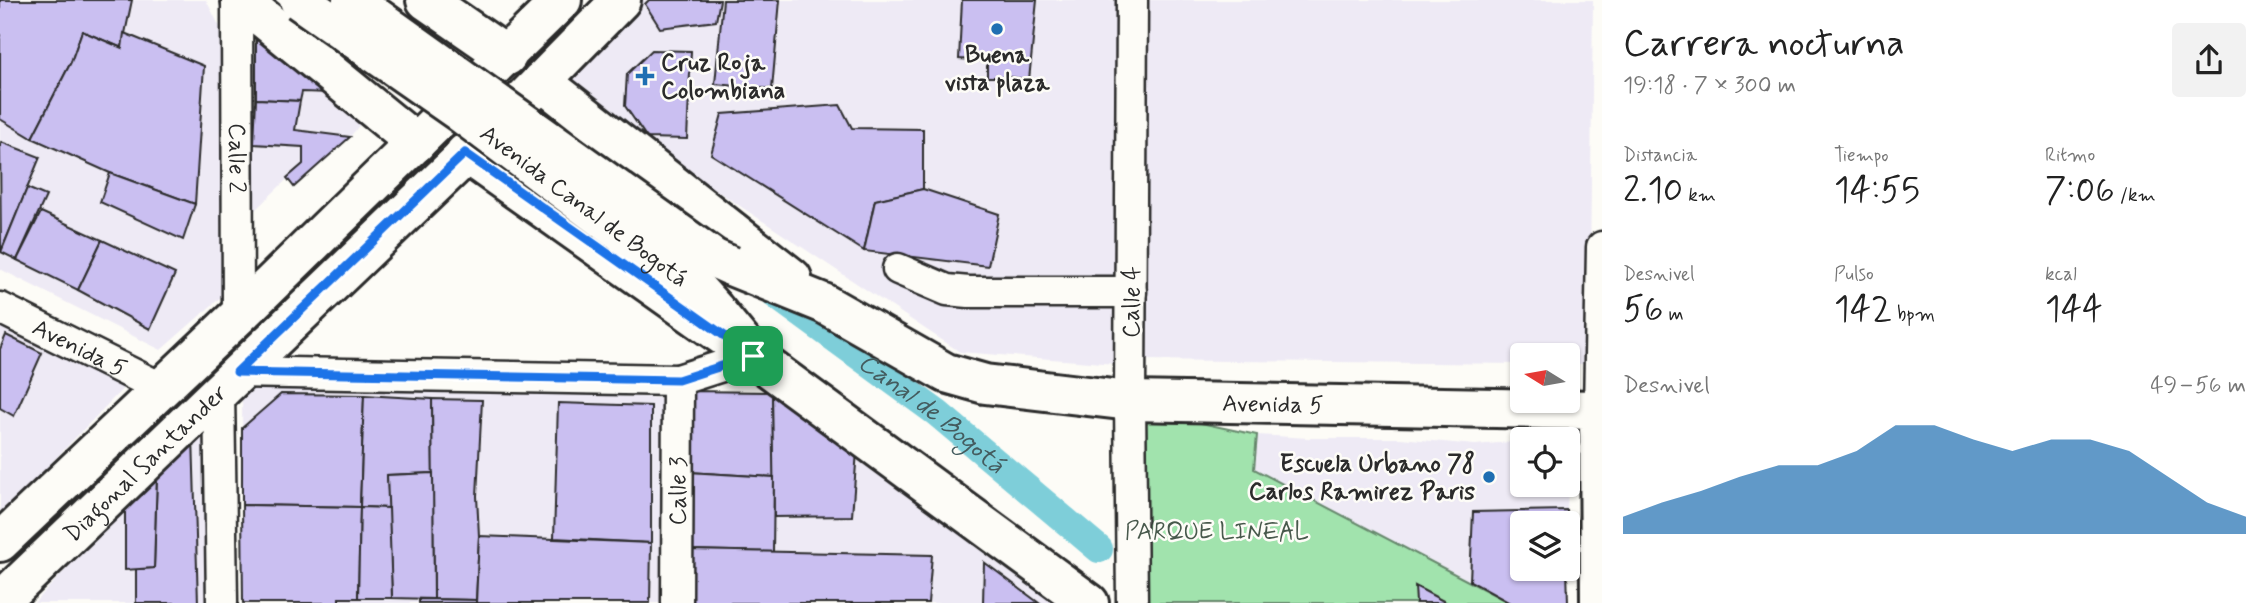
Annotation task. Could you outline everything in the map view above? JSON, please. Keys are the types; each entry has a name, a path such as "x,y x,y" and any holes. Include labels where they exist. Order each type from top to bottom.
{"main road":[{"path":"239,0 416,144"},
{"name":"Avenida Canal de Bogotá","path":"299,0 482,129 697,290 753,356 1089,603"},
{"name":"Avenida Canal de Bogotá","path":"352,0 713,258 823,303 946,373"},
{"path":"426,0 507,56"},
{"name":"Diagonal Santander","path":"0,542 237,317 562,0"},
{"name":"Diagonal Santander","path":"0,602 541,81 621,0"},
{"path":"541,81 823,303"},
{"path":"465,153 753,356"},
{"name":"Avenida 5","path":"946,373 985,384 1130,401 1601,410"},
{"path":"1600,603 1601,410"}],"street":[{"name":"Calle 2","path":"237,317 239,0"},
{"name":"Calle 4","path":"1132,0 1132,603"},
{"path":"1601,410 1602,247"},
{"path":"898,269 947,290 1131,292"},
{"name":"Avenida 5","path":"0,308 161,388"},
{"path":"222,603 228,381 678,380 753,356"},
{"name":"Calle 3","path":"677,603 678,380"}],"shaded area":[{"path":"0,0 206,0 223,33 229,290 161,350 0,269"},
{"path":"638,0 1115,0 1116,364 960,352 559,86"},
{"path":"1144,0 1593,0 1589,364 1580,364 1580,343 1510,343 1510,364 1140,360"},
{"path":"302,92 329,93 369,113 350,137 295,130"},
{"path":"254,144 303,147 303,164 254,211 248,211"},
{"path":"0,317 131,380 0,516"},
{"path":"242,382 664,398 660,603 243,603"},
{"path":"688,391 794,392 1076,603 688,603"},
{"path":"214,415 210,603 34,603 157,474"},
{"path":"1257,435 1401,438 1475,445 1510,442 1510,497 1568,497 1567,510 1473,512 1470,581 1254,469"}],"green space":[{"name":"PARQUE LINEAL","path":"1140,410 1257,435 1254,469 1510,603 1147,603"}],"building":[{"path":"0,0 132,0 122,48 82,31 71,62 32,138 0,119"},
{"path":"649,0 720,0 716,21 660,28 645,4"},
{"path":"723,0 780,0 772,89 715,84"},
{"name":"Buena vista plaza","path":"962,0 1037,0 1029,80 987,77 987,61 959,59"},
{"path":"256,21 329,93 302,92 300,101 256,99"},
{"path":"82,31 122,48 124,33 204,66 195,204 110,173 32,138 71,62"},
{"path":"652,50 691,51 687,139 647,138 625,106 627,74"},
{"path":"256,99 300,101 295,130 350,137 294,187 287,178 303,164 303,147 254,144"},
{"path":"840,105 852,128 923,129 923,189 875,200 864,251 711,154 722,114"},
{"path":"1,142 40,157 1,252 0,145"},
{"path":"110,173 195,204 183,240 100,202"},
{"path":"27,188 46,196 17,260 1,252"},
{"path":"923,189 999,214 988,266 864,251 875,200"},
{"path":"41,212 102,240 78,290 17,260"},
{"path":"102,240 175,274 150,329 78,290"},
{"path":"6,335 42,353 14,416 0,408 0,349"},
{"path":"688,391 772,392 774,477 688,472"},
{"path":"772,392 858,438 852,516 774,517"},
{"path":"281,394 364,395 360,507 242,505 242,428"},
{"path":"364,395 432,399 433,473 387,475 389,508 360,507"},
{"path":"432,399 482,400 477,496 479,536 476,600 434,599"},
{"path":"558,403 651,406 651,543 554,538"},
{"path":"193,436 198,603 136,603 136,569 154,568 157,474"},
{"path":"688,472 774,477 773,552 688,550"},
{"path":"433,473 434,599 392,598 387,475"},
{"path":"157,474 154,568 125,570 125,507"},
{"path":"242,505 360,507 358,598 339,598 339,603 243,603"},
{"path":"360,507 389,508 392,598 358,598"},
{"path":"1510,511 1510,581 1567,581 1568,603 1510,603 1470,581 1473,512"},
{"path":"479,536 651,543 650,603 476,603"},
{"path":"688,550 932,555 928,603 688,603"},
{"path":"984,562 1039,603 983,603"},
{"path":"1415,586 1447,603 1416,603"},
{"path":"419,599 476,600 476,603 419,603"}],"waterway":[{"name":"Canal de Bogotá","path":"774,294 937,413 1099,549"}],"place":[{"name":"Buena vista plaza","path":"997,29"},
{"name":"Cruz Roja Colombiana","path":"645,76"},
{"name":"Escuela Urbano 78 Carlos Ramirez Paris","path":"1489,477"}],"route":[{"path":"465,153 753,356 678,380 237,372 465,153"}]}
